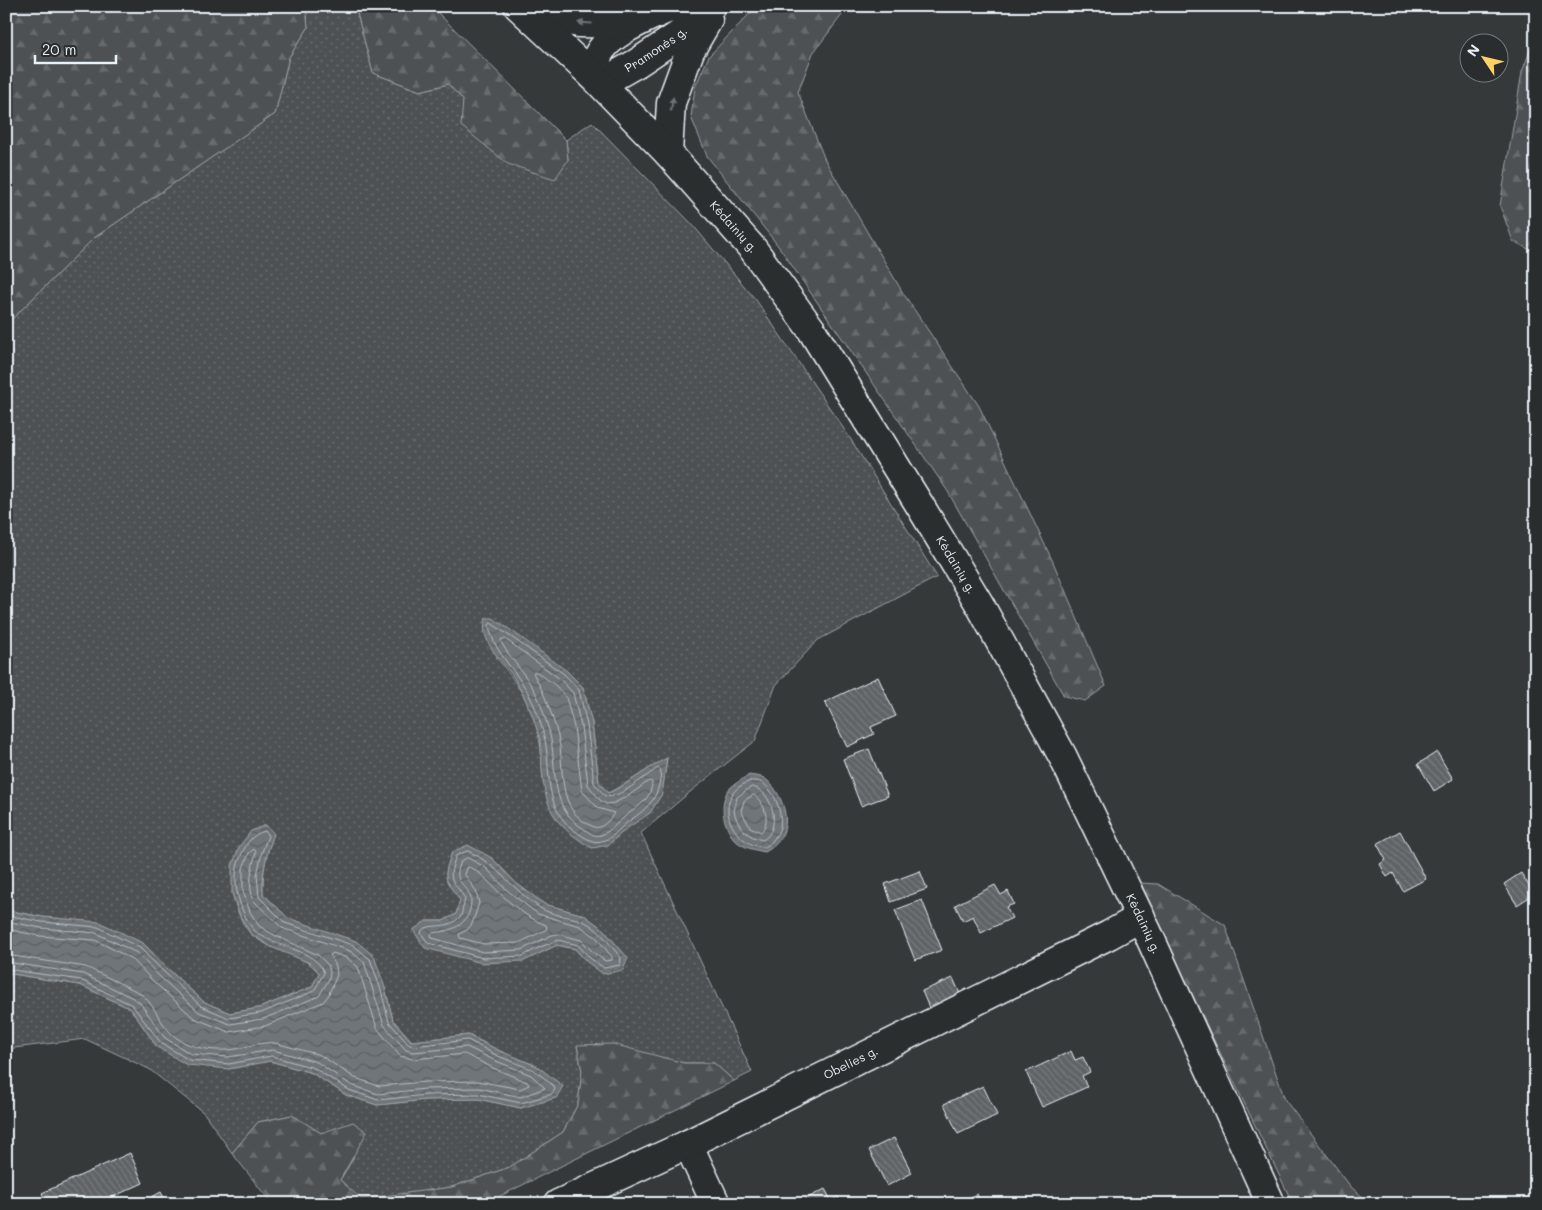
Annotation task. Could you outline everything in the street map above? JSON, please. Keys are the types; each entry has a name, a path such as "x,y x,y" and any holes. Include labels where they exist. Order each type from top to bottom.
{"main road":[{"path":"594,76 597,57 609,41 634,24 674,6"},
{"name":"Pramonės g.","path":"594,76 616,74 637,63 680,35 711,6"},
{"path":"668,153 671,103 690,51 717,6"},
{"path":"522,10 579,23 634,24"},
{"name":"Kėdainių g.","path":"522,10 594,76 668,153 753,250 811,329 920,504 980,605 1063,757 1141,917 1271,1204"},
{"name":"Obelies g.","path":"558,1204 688,1144 1109,935 1141,917"},
{"path":"688,1144 716,1204"}],"green space":[{"path":"6,6 306,6 308,28 289,57 275,114 94,238 6,325"},
{"path":"306,6 355,6 373,73 420,91 448,84 463,100 568,160 566,140 592,122 691,223 756,300 848,435 937,577 818,640 776,685 755,741 641,833 752,1072 734,1081 714,1063 684,1063 659,1057 577,1046 582,1071 578,1104 563,1132 510,1167 452,1187 361,1200 340,1180 354,1157 292,1115 258,1122 232,1153 204,1113 149,1069 85,1039 6,1049 6,973 80,985 131,1009 157,1047 229,1069 270,1061 312,1073 346,1095 377,1105 426,1100 478,1099 521,1108 562,1086 537,1066 500,1051 469,1035 412,1041 393,1020 385,988 317,929 288,918 263,894 265,863 274,834 232,893 235,904 242,921 252,935 260,941 296,956 319,973 312,987 259,1008 230,1013 204,1002 143,943 43,917 6,910 6,325 94,238 275,114 289,57 308,28","holes":["496,657 583,687 592,724 599,782 608,793 667,758 662,794 608,845 543,781 540,742 534,719 518,686","452,852 492,858 516,883 544,904 584,915 603,929 628,959 587,962 575,949 557,945 524,961 426,921 443,921 456,914 460,900 446,878"]},
{"path":"355,6 431,6 566,140 568,160 555,179 508,164 461,126 463,100 448,84 420,91 373,73"},
{"path":"757,6 851,6 813,53 798,92 825,160 903,293 979,406 1053,562 1106,686 1085,701 1064,696 947,490 779,247 707,156 691,117 695,87 709,56"},
{"path":"1536,35 1536,253 1513,241 1500,206 1522,72"},
{"path":"1141,883 1158,884 1225,925 1285,1100 1351,1187 1371,1204 1293,1204 1169,947"},
{"path":"613,1044 684,1063 714,1063 734,1081 484,1204 272,1204 232,1153 258,1122 292,1115 321,1133 353,1122 367,1132 340,1180 361,1199 452,1187 510,1167 563,1132 578,1104 582,1071 577,1045"}],"water":[{"path":"486,618 493,618 519,636 567,671 583,687 592,724 599,782 608,793 667,758 662,794 650,813 626,829 608,845 592,848 572,835 558,821 548,804 542,775 540,741 535,725 526,700 514,678 488,643 484,627"},
{"path":"749,775 762,777 774,787 785,813 785,826 780,838 772,848 765,852 738,843 728,830 724,817 723,804 727,792"},
{"path":"266,825 274,834 265,863 263,894 288,918 356,941 374,956 393,1020 411,1041 468,1035 537,1066 563,1086 556,1098 521,1108 478,1099 426,1100 377,1105 346,1095 312,1073 270,1061 229,1069 187,1065 157,1047 131,1009 80,985 6,973 6,910 43,917 99,922 143,943 204,1002 230,1013 259,1008 312,987 319,973 312,964 271,947 251,934 240,916 232,893 232,866 239,847 251,831"},
{"path":"468,845 492,858 516,883 544,904 584,915 603,929 628,958 623,970 603,974 587,962 575,949 557,945 524,961 482,963 425,948 413,930 426,921 443,921 456,914 460,900 446,878 447,867 452,852"}],"building":[{"path":"878,677 896,716 871,727 874,734 847,747 825,702"},
{"path":"869,749 888,796 861,806 843,759"},
{"path":"1437,752 1453,779 1434,791 1418,764"},
{"path":"1400,831 1426,879 1403,891 1393,873 1387,877 1380,864 1386,860 1377,844"},
{"path":"920,871 927,889 891,902 885,884"},
{"path":"1521,873 1534,894 1517,905 1504,884"},
{"path":"995,885 1001,895 1008,891 1014,904 1006,907 1012,918 981,933 973,916 963,921 955,905"},
{"path":"922,900 942,950 915,960 895,910"},
{"path":"953,978 960,994 929,1008 922,991"},
{"path":"1071,1051 1075,1060 1083,1057 1090,1072 1082,1076 1087,1087 1042,1107 1026,1072"},
{"path":"983,1086 997,1115 958,1134 944,1104"},
{"path":"894,1138 912,1173 887,1186 869,1150"},
{"path":"130,1153 143,1183 97,1204 47,1204 42,1193"},
{"path":"825,1189 831,1200 838,1197 842,1204 796,1204"},
{"path":"161,1192 167,1204 139,1204"},
{"path":"977,1194 981,1204 961,1204 960,1202"}]}
